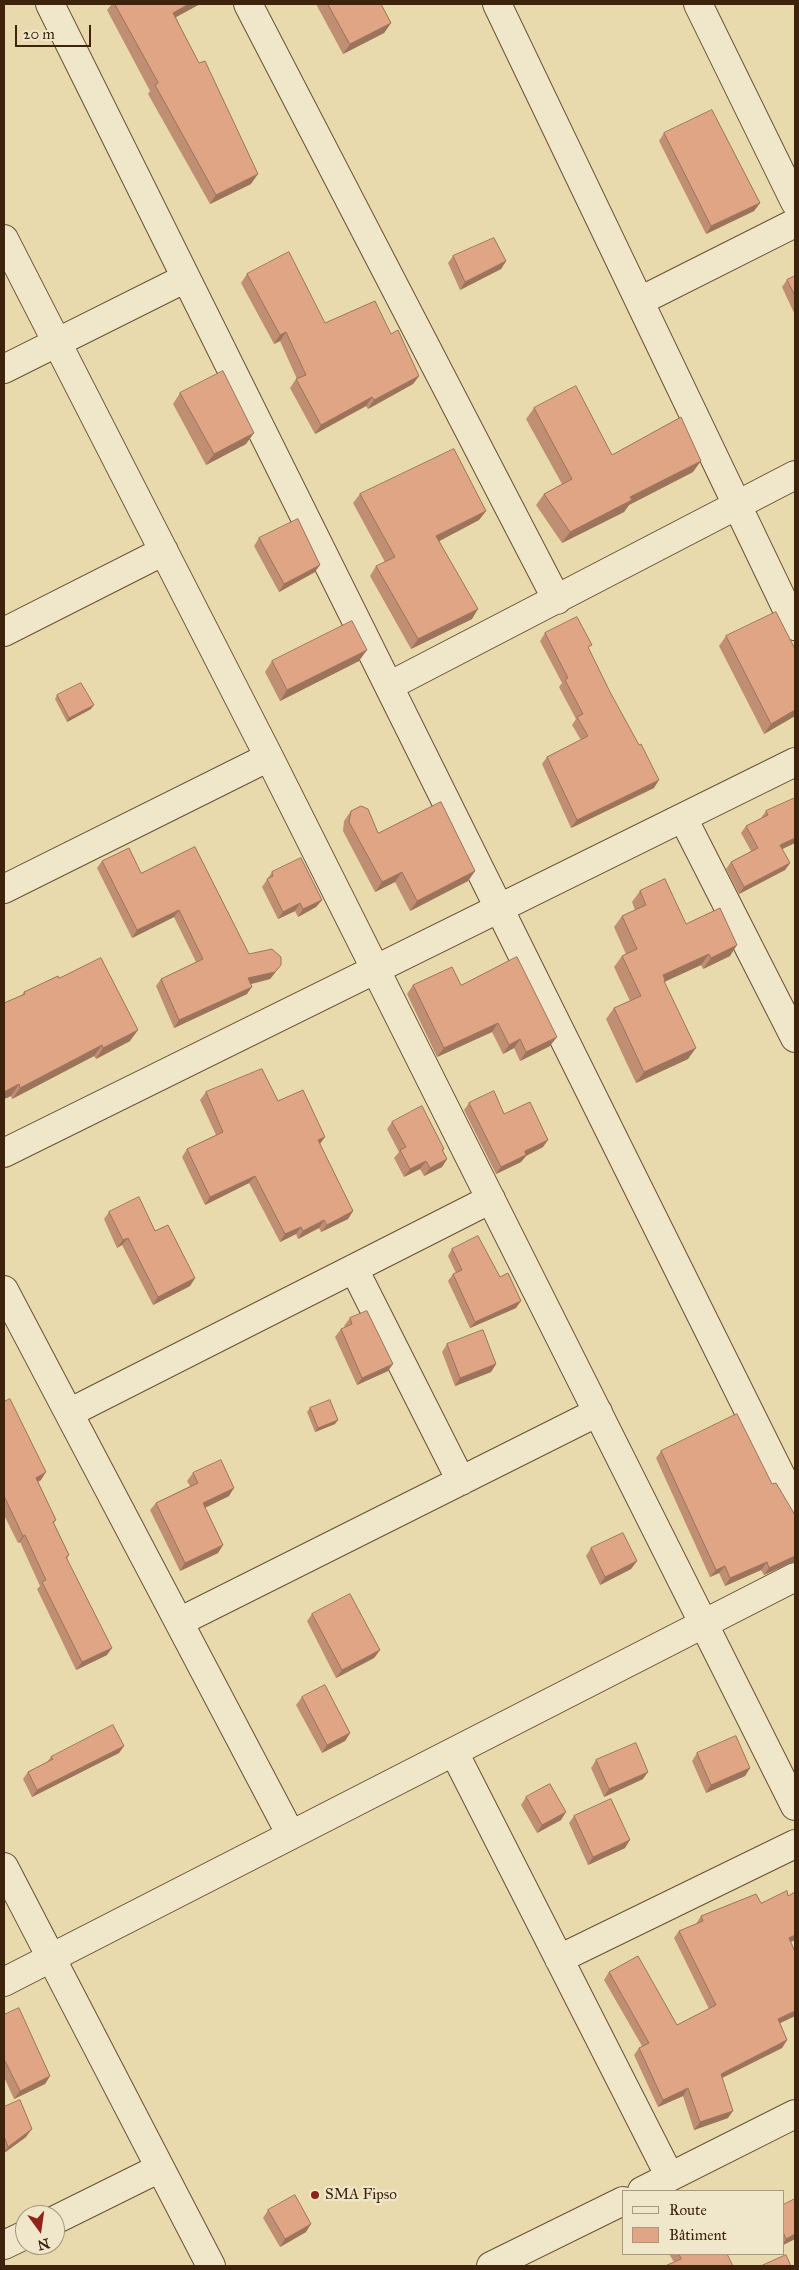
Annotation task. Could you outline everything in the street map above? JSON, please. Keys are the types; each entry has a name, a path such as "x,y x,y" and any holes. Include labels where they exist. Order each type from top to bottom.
{"street":[{"path":"50,4 795,1504"},
{"path":"248,4 557,600"},
{"path":"497,4 795,626"},
{"path":"698,4 795,202"},
{"path":"640,301 795,223"},
{"path":"4,239 269,757 795,1806"},
{"path":"4,370 186,278"},
{"path":"389,686 795,475"},
{"path":"4,632 164,551"},
{"path":"4,889 269,757"},
{"path":"4,1153 795,762"},
{"path":"682,818 795,1038"},
{"path":"69,1413 491,1199"},
{"path":"354,1269 461,1481"},
{"path":"4,1290 291,1835"},
{"path":"178,1622 598,1412"},
{"path":"4,1982 795,1577"},
{"path":"454,1752 670,2177"},
{"path":"559,1960 795,1844"},
{"path":"4,1867 211,2266"},
{"path":"644,2190 795,2114"},
{"path":"65,2215 160,2168"},
{"path":"498,2265 622,2202"}],"building":[{"path":"115,4 189,4 173,13 199,63 205,61 258,174 216,195 155,85 158,83"},
{"path":"328,4 381,4 391,23 350,44"},
{"path":"712,110 760,203 711,226 664,133"},
{"path":"494,238 506,261 465,282 453,256"},
{"path":"289,252 325,323 375,301 391,334 398,330 419,376 374,400 372,397 321,425 296,379 306,375 286,332 280,335 247,274"},
{"path":"795,276 795,296 787,280"},
{"path":"223,371 254,433 214,454 180,393"},
{"path":"576,386 612,455 681,417 701,461 630,497 632,500 570,532 544,494 572,479 534,408"},
{"path":"454,449 486,511 436,536 478,609 418,639 376,566 395,557 360,494"},
{"path":"298,519 320,565 284,584 259,538"},
{"path":"776,612 795,649 795,710 771,724 726,636"},
{"path":"577,617 592,645 588,647 610,692 639,745 641,744 659,780 577,820 547,757 588,736 577,717 583,714 565,680 568,678 545,633"},
{"path":"352,621 367,650 287,690 272,661"},
{"path":"81,683 94,705 69,718 57,695"},
{"path":"795,798 795,838 780,845 790,863 744,887 731,862 758,848 746,826 768,815 766,811"},
{"path":"441,802 475,871 417,901 402,872 382,882 349,822 351,811 361,806 368,809 378,833"},
{"path":"195,847 249,954 272,949 281,957 281,965 275,972 248,978 252,987 179,1020 161,979 203,959 179,910 137,930 102,861 129,848 141,873"},
{"path":"301,858 322,900 303,909 300,903 283,912 267,879 273,876 272,872"},
{"path":"665,879 686,924 720,908 737,945 711,958 709,954 663,975 664,981 696,1048 644,1072 614,1008 641,996 622,956 637,949 622,916 646,905 640,891"},
{"path":"517,957 557,1037 526,1052 520,1039 509,1045 498,1023 444,1048 413,985 452,967 461,985"},
{"path":"101,958 138,1030 103,1048 102,1045 20,1088 19,1084 4,1092 4,1003 58,976 59,978"},
{"path":"262,1069 278,1101 303,1090 325,1137 318,1140 353,1211 327,1225 324,1220 303,1231 301,1227 285,1234 255,1176 210,1197 187,1149 223,1132 206,1092"},
{"path":"494,1091 504,1114 530,1102 548,1140 525,1151 526,1155 501,1167 469,1103"},
{"path":"422,1106 444,1149 442,1150 447,1159 430,1168 426,1161 410,1169 400,1150 406,1147 392,1122"},
{"path":"139,1197 155,1231 168,1225 195,1278 158,1297 128,1238 123,1240 109,1212"},
{"path":"478,1236 500,1277 508,1273 521,1301 475,1322 453,1274 462,1270 452,1249"},
{"path":"367,1311 393,1364 362,1378 341,1329 352,1324 350,1318"},
{"path":"483,1330 496,1364 460,1378 447,1344"},
{"path":"10,1399 46,1472 36,1478 56,1520 53,1522 69,1555 66,1557 112,1648 82,1662 42,1582 46,1580 25,1535 23,1536 4,1496 4,1402"},
{"path":"330,1400 338,1420 318,1428 310,1408"},
{"path":"737,1414 772,1484 776,1483 795,1515 795,1556 769,1568 767,1562 730,1578 725,1566 716,1570 661,1451"},
{"path":"221,1460 234,1488 203,1503 223,1545 185,1563 156,1503 198,1483 193,1473"},
{"path":"623,1533 637,1561 605,1577 591,1548"},
{"path":"350,1594 380,1650 342,1670 312,1614"},
{"path":"325,1685 350,1733 327,1745 302,1697"},
{"path":"113,1725 124,1746 37,1790 28,1772 53,1759 51,1757"},
{"path":"736,1736 750,1768 711,1785 697,1753"},
{"path":"636,1743 648,1772 609,1789 596,1760"},
{"path":"550,1784 566,1812 542,1825 526,1797"},
{"path":"611,1799 630,1840 593,1857 574,1816"},
{"path":"787,1891 788,1896 795,1892 795,1935 789,1938 795,1952 795,2011 778,2019 787,2040 721,2074 733,2111 700,2122 688,2088 663,2100 639,2048 649,2043 609,1972 638,1956 677,2025 716,2005 679,1931 703,1921 701,1916 756,1894 761,1903"},
{"path":"19,2008 50,2076 20,2091 4,2059 4,2015"},
{"path":"20,2100 32,2129 8,2147 4,2136 4,2107"},
{"path":"295,2195 311,2224 285,2239 268,2210"},
{"path":"795,2199 795,2234 786,2239 784,2234 784,2204"},
{"path":"679,2255 728,2255 733,2266 665,2266 681,2259"},
{"path":"786,2255 791,2266 761,2266"}],"place":[{"name":"SMA Fipso","path":"315,2195"}]}
